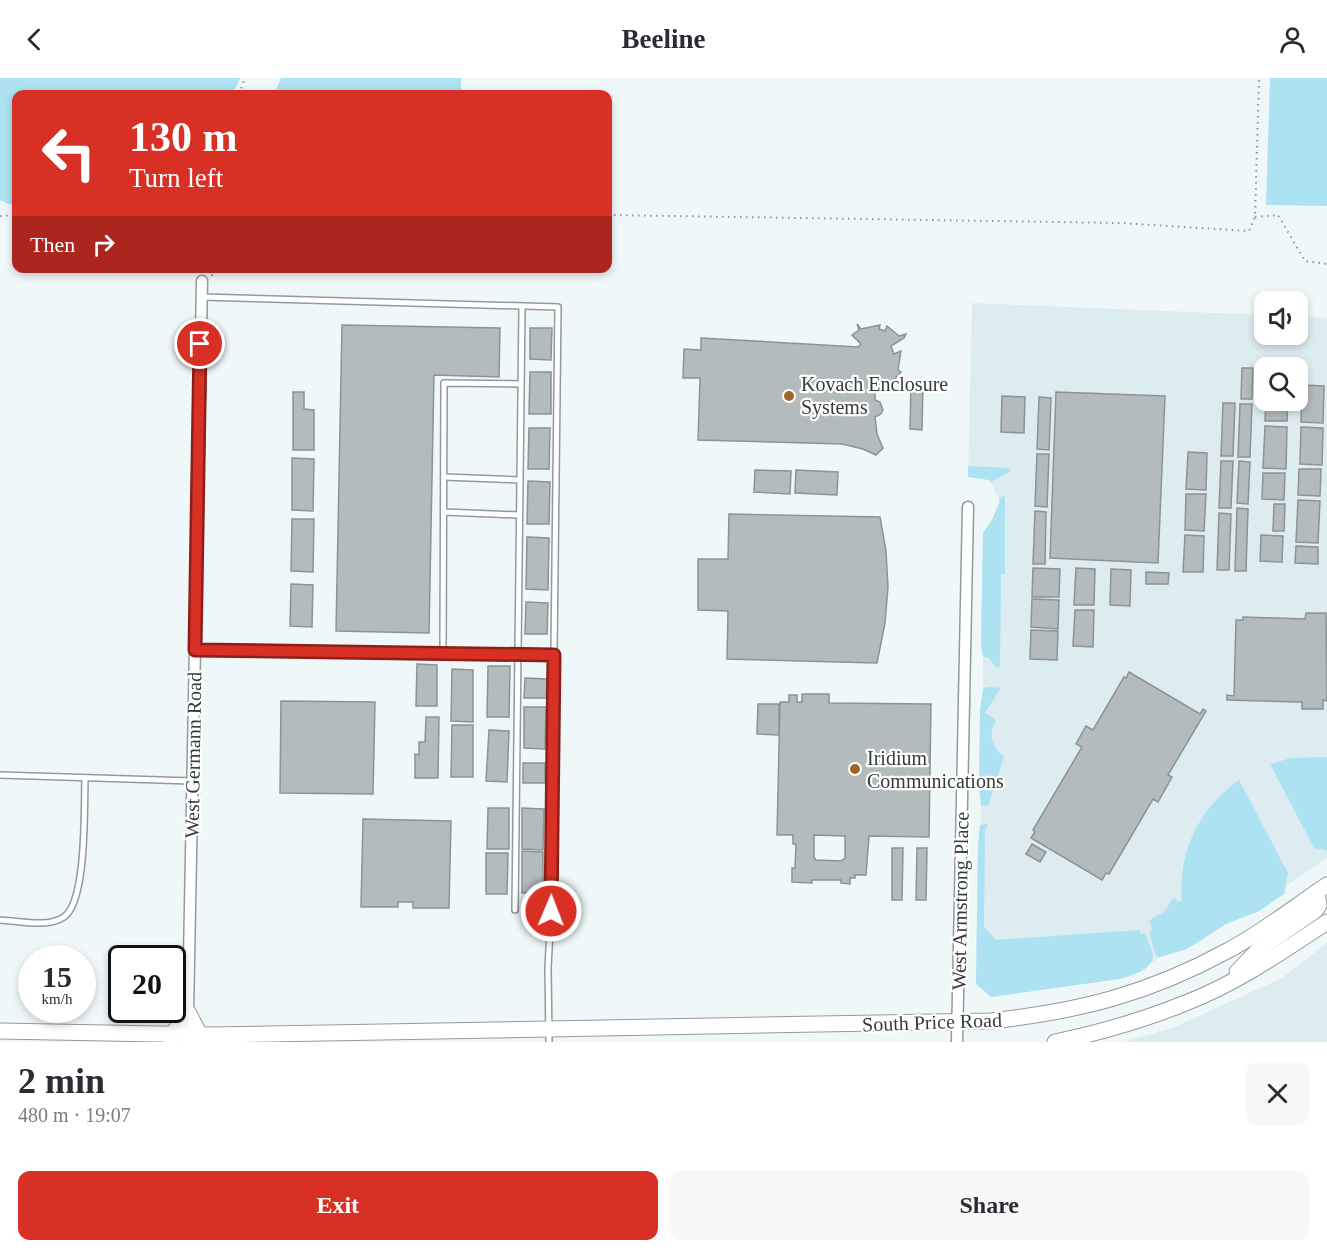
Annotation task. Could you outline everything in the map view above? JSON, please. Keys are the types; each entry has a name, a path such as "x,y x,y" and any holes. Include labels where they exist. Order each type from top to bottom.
{"main road":[{"name":"South Price Road","path":"0,1031 172,1038 549,1036 991,1021 1079,1008 1130,995 1178,976 1229,950 1276,921 1322,888"},
{"path":"1225,984 1258,950 1316,910 1322,888"},
{"path":"1055,1042 1085,1036 1185,1004 1263,963 1327,922"},
{"path":"172,1038 188,1012"},
{"name":"West Germann Road","path":"188,1012 200,1038"}],"street":[{"name":"West Germann Road","path":"188,1012 202,281"},
{"name":"West Armstrong Place","path":"957,1042 968,507"}],"lane":[{"path":"201,297 558,308 551,911 548,968 549,1036"},
{"path":"515,910 522,307"},
{"path":"443,653 444,383 521,384"},
{"path":"444,477 520,480"},
{"path":"444,512 519,515"},
{"path":"195,650 554,655"},
{"path":"0,775 192,781"},
{"path":"0,920 48,922 64,916 76,899 81,868 85,778"}],"path":[{"path":"612,215 1120,223 1249,231 1255,217 1259,78"},
{"path":"1255,217 1278,215 1305,261 1327,264"}],"shaded area":[{"path":"0,78 240,78 235,90 12,90 12,205 0,200"},
{"path":"281,78 461,78 461,90 276,90"},
{"path":"1270,78 1327,78 1327,206 1266,205"},
{"path":"972,303 1254,315 1254,345 1308,345 1308,317 1327,318 1327,858 1286,886 1284,894 1259,911 1226,924 1194,945 1160,957 1130,976 991,997 976,984 978,845 981,835 979,785 980,711 983,689 981,645 983,533 992,520 1000,501 989,480 968,477"},
{"path":"968,466 1009,468 1011,471 991,482 968,477"},
{"path":"1005,495 1005,574 1001,574 1000,667 996,667 988,657 983,657 981,645 983,533 992,520 1000,501 999,498"},
{"path":"1001,688 985,713 996,720 992,730 992,740 996,749 1004,757 988,806 981,805 979,785 980,711 983,689"},
{"path":"1327,757 1327,850 1314,848 1270,764 1291,758"},
{"path":"1239,780 1288,873 1284,894 1259,911 1226,924 1187,949 1160,957 1156,956 1149,932 1152,931 1150,920 1165,911 1173,898 1181,902 1183,869 1195,831 1209,808"},
{"path":"988,824 985,830 984,927 996,940 1140,930 1140,934 1145,933 1152,951 1152,961 1149,965 1140,972 1119,979 991,997 976,984 978,845 980,825"},
{"path":"1327,943 1327,1042 1124,1042 1175,1027 1282,978"}],"building":[{"path":"857,324 861,329 880,325 879,329 885,331 887,326 899,336 906,334 904,338 891,346 894,354 901,351 898,370 901,372 890,384 890,388 888,385 879,388 879,384 875,384 875,400 880,402 883,410 875,417 877,434 883,448 876,455 842,444 698,440 700,378 683,378 684,349 701,350 701,338 858,347 861,344 852,335 859,330"},
{"path":"342,325 500,328 499,377 434,375 429,633 336,631"},
{"path":"530,328 552,328 551,360 530,359"},
{"path":"1242,368 1253,368 1252,399 1241,399"},
{"path":"530,372 551,372 551,414 529,414"},
{"path":"911,384 923,384 922,430 910,429"},
{"path":"1308,385 1324,386 1323,423 1301,422 1301,411 1308,411"},
{"path":"293,392 304,392 304,409 314,410 314,450 293,450"},
{"path":"1056,392 1165,396 1158,563 1050,558"},
{"path":"1002,396 1025,397 1024,433 1001,432"},
{"path":"1039,397 1051,398 1049,450 1037,449"},
{"path":"1223,403 1235,403 1233,456 1221,456"},
{"path":"1240,404 1252,404 1250,457 1238,457"},
{"path":"1265,411 1287,411 1287,421 1265,421"},
{"path":"1265,426 1287,427 1286,469 1263,468"},
{"path":"1301,427 1323,428 1322,465 1300,464"},
{"path":"529,428 550,428 549,469 528,469"},
{"path":"1188,452 1207,453 1206,490 1186,489"},
{"path":"1037,454 1049,454 1047,507 1035,506"},
{"path":"292,458 314,459 313,511 292,510"},
{"path":"1221,461 1233,461 1231,508 1219,508"},
{"path":"1239,461 1250,462 1248,504 1237,503"},
{"path":"1299,469 1321,469 1320,496 1298,495"},
{"path":"755,470 791,471 790,494 754,492"},
{"path":"796,470 838,472 837,495 795,493"},
{"path":"1263,473 1285,473 1284,500 1262,499"},
{"path":"528,481 550,482 549,524 527,524"},
{"path":"1186,494 1206,494 1204,531 1185,530"},
{"path":"1298,500 1320,501 1318,543 1296,542"},
{"path":"1274,504 1285,504 1284,531 1273,531"},
{"path":"1237,508 1248,509 1246,571 1235,571"},
{"path":"1035,511 1046,512 1045,564 1033,564"},
{"path":"1219,513 1231,514 1229,570 1217,570"},
{"path":"729,514 880,517 886,551 888,587 885,623 877,663 727,659 728,611 698,610 698,559 728,559"},
{"path":"292,519 314,519 313,572 291,571"},
{"path":"1185,535 1204,536 1203,572 1183,572"},
{"path":"1261,535 1283,536 1282,562 1260,561"},
{"path":"527,537 549,538 548,590 526,589"},
{"path":"1296,546 1318,547 1318,564 1295,563"},
{"path":"1033,568 1060,569 1059,597 1032,597"},
{"path":"1076,568 1095,569 1094,605 1074,605"},
{"path":"1111,569 1131,570 1130,606 1110,605"},
{"path":"1146,572 1169,573 1168,584 1146,584"},
{"path":"291,584 313,585 312,627 290,626"},
{"path":"1032,599 1059,600 1058,629 1031,627"},
{"path":"526,602 548,603 547,634 525,634"},
{"path":"1075,610 1094,610 1093,647 1073,646"},
{"path":"1306,613 1326,613 1327,701 1323,700 1323,709 1302,709 1302,702 1227,700 1227,695 1234,696 1236,620 1243,620 1243,617 1305,619"},
{"path":"1031,630 1058,631 1057,660 1030,659"},
{"path":"417,664 437,665 437,706 416,706"},
{"path":"488,666 510,666 509,717 487,717"},
{"path":"452,669 473,670 473,722 451,721"},
{"path":"1129,672 1200,714 1203,709 1206,711 1168,775 1172,777 1158,802 1153,799 1109,874 1106,873 1102,880 1031,838 1035,832 1033,830 1082,747 1076,744 1086,726 1093,730"},
{"path":"525,678 547,679 546,698 524,698"},
{"path":"802,694 829,694 829,703 931,704 929,837 869,836 866,875 855,875 855,878 850,878 850,884 841,883 841,880 812,880 812,883 792,882 796,844 793,844 793,835 777,835 780,702 789,702 789,695 797,695 797,702 802,702","holes":["814,835 845,836 845,858 841,861 816,860"]},
{"path":"281,701 375,702 373,794 280,793"},
{"path":"758,704 779,704 779,735 757,734"},
{"path":"524,707 546,707 545,749 524,748"},
{"path":"426,717 439,717 438,778 415,778 415,754 419,755 419,742 425,742"},
{"path":"452,725 473,725 473,777 451,777"},
{"path":"489,730 509,731 507,782 486,781"},
{"path":"523,763 545,763 545,783 523,783"},
{"path":"488,808 509,808 509,849 487,849"},
{"path":"522,808 544,809 543,850 522,849"},
{"path":"363,819 451,821 449,908 413,908 413,902 398,902 398,907 361,907"},
{"path":"1032,844 1046,852 1040,862 1026,854"},
{"path":"892,848 903,848 902,900 892,900"},
{"path":"917,848 927,848 926,900 916,900"},
{"path":"522,851 543,852 543,893 522,893"},
{"path":"486,853 508,853 507,894 486,894"}],"place":[{"name":"Kovach Enclosure Systems","path":"789,396"},
{"name":"Iridium Communications","path":"855,769"}],"route":[{"path":"200,344 195,650 554,655 551,911"}]}
